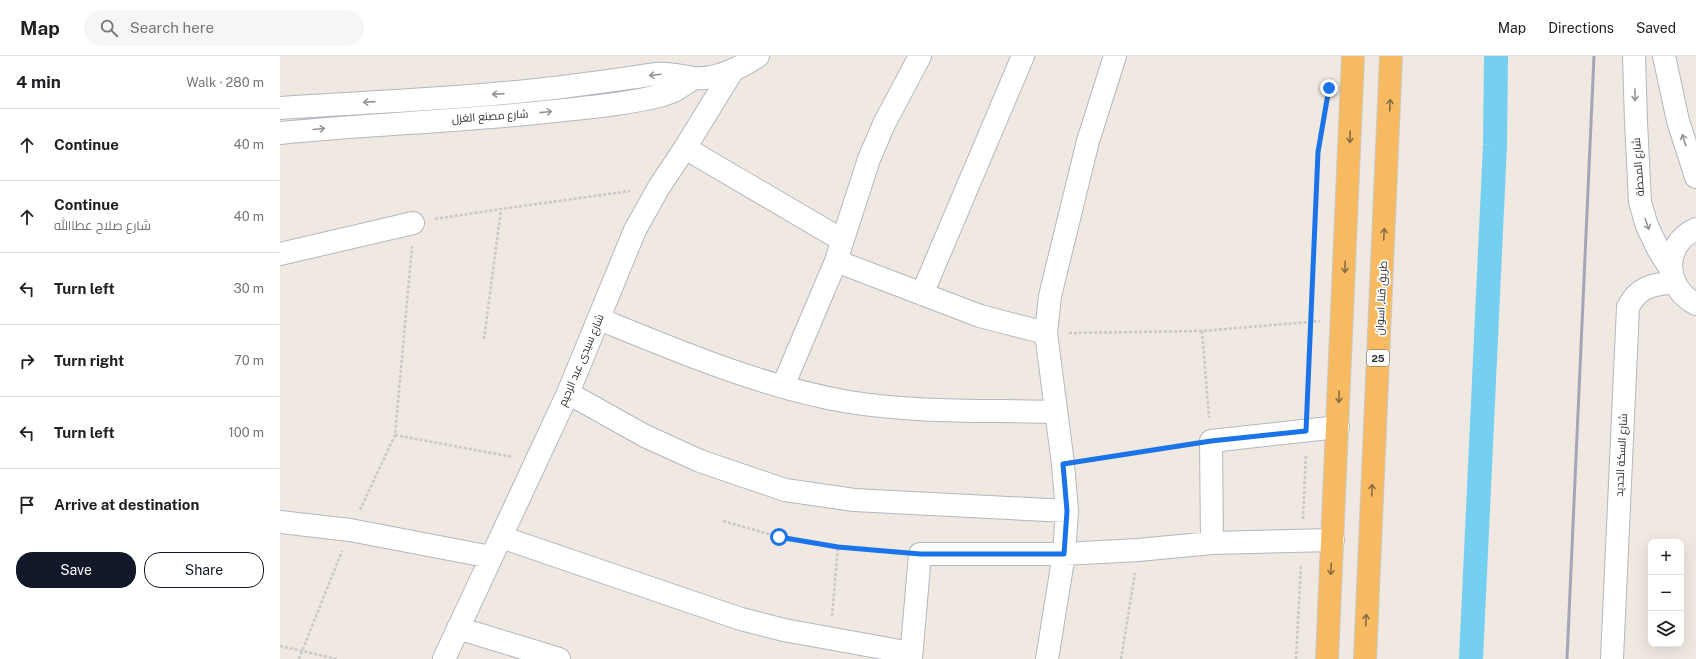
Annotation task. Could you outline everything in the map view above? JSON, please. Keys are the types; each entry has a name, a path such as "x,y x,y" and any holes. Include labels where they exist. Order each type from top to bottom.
{"highway":[{"path":"1327,659 1354,56"},
{"name":"طريق قنا, اسوان","path":"1365,659 1391,56"}],"street":[{"name":"شارع مصنع الغزل","path":"280,108 505,93 592,84 659,74 671,74 694,78 712,76 733,70 758,56"},
{"path":"783,386 836,261 869,159 884,124 920,56"},
{"path":"922,294 1023,56"},
{"path":"1047,659 1064,554 1067,511 1063,464 1055,412 1046,333 1050,296 1088,141 1115,56"},
{"name":"شارع المحطة","path":"1634,56 1640,202 1647,226 1680,292 1696,304"},
{"path":"1664,56 1678,121 1696,177"},
{"name":"شارع سيدى عبد الرحيم","path":"444,659 568,393 635,230 659,187 733,70"},
{"name":"شارع مصنع الغزل","path":"280,133 514,115 591,107 663,95 674,91 694,78"},
{"path":"685,148 842,240"},
{"path":"280,254 414,223"},
{"path":"1672,276 1672,258 1676,246 1684,236 1696,229"},
{"path":"836,261 980,316 1046,333"},
{"name":"شارع السكة الحديد","path":"1612,659 1628,307 1633,297 1642,289 1672,276"},
{"path":"599,319 669,348 731,370 783,386 850,402 922,409 1055,412"},
{"path":"568,393 645,436 700,461 785,490 854,500 1067,511"},
{"path":"1212,543 1211,441 1338,427"},
{"path":"280,522 350,530 491,557"},
{"path":"501,537 741,619 784,630 830,638 911,656 920,554 1064,554 1138,550 1212,543 1333,540"},
{"path":"458,628 559,659"}],"path":[{"path":"1296,659 1318,152 1327,102"},
{"path":"299,659 350,530 395,435 414,223 501,209 659,187"},
{"path":"484,339 501,209"},
{"path":"1046,333 1202,331 1310,321 1342,321"},
{"path":"1063,464 1211,441 1202,331"},
{"path":"395,435 536,461"},
{"path":"723,521 779,537 838,547 920,554"},
{"path":"830,638 838,547"},
{"path":"1121,659 1138,550"},
{"path":"280,646 303,650 337,659"}],"waterway":[{"path":"1471,659 1495,145 1496,56"}],"railway":[{"path":"1567,659 1594,56"}],"route":[{"path":"779,537 838,547 920,554 1064,554 1067,511 1063,464 1211,441 1306,431 1318,152 1329,88"}]}
